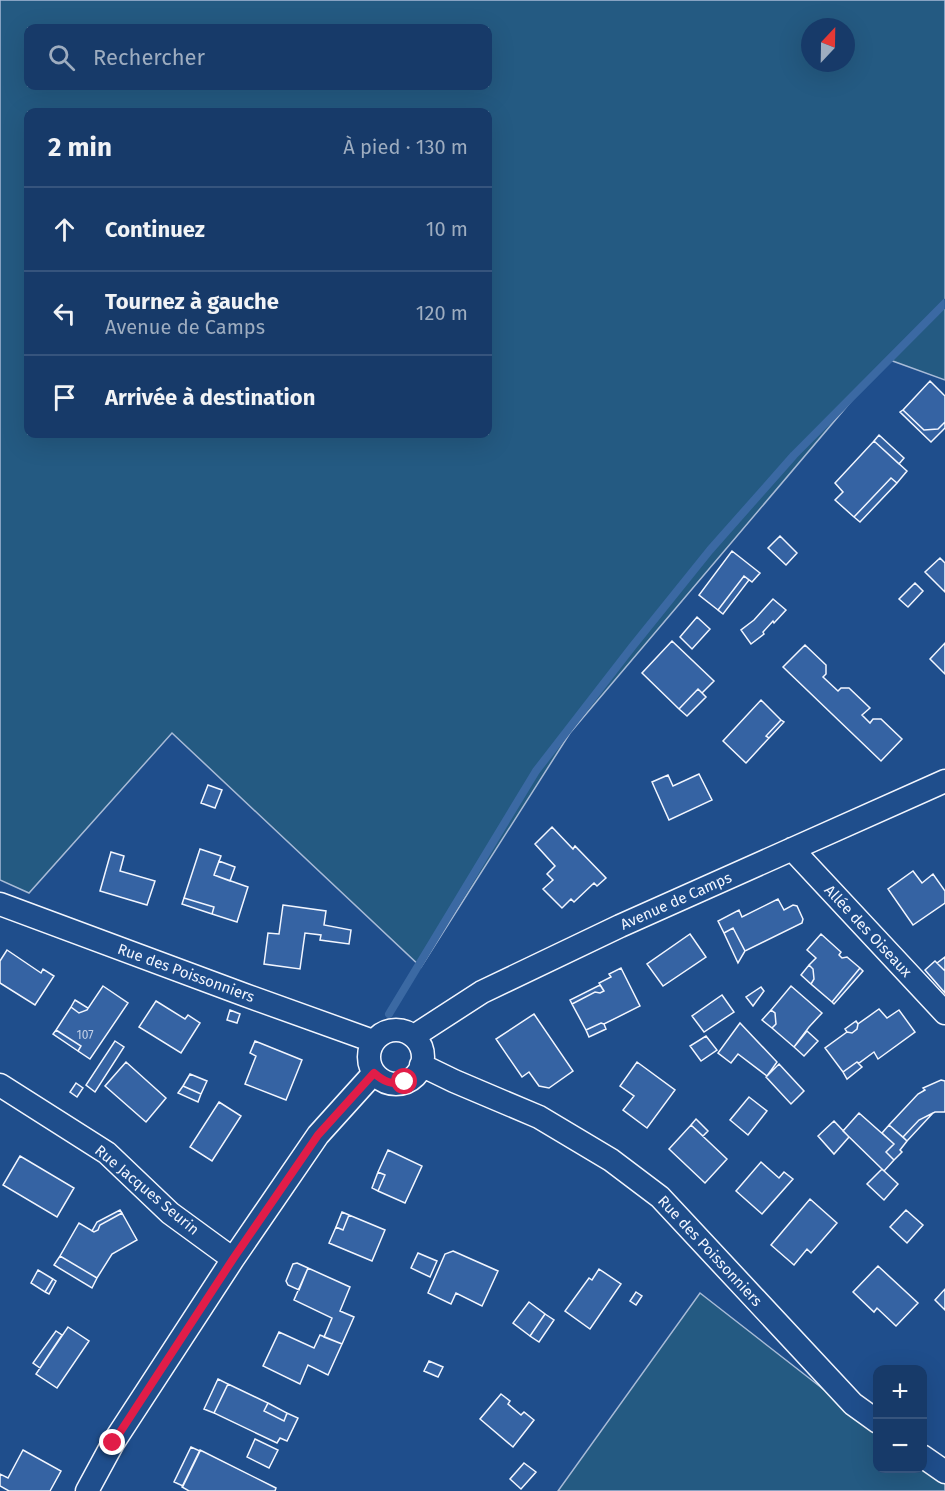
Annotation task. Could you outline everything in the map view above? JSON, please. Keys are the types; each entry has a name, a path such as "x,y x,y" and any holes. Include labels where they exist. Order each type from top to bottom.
{"street":[{"name":"Avenue de Camps","path":"414,1036 482,992 620,926 945,781"},
{"name":"Allée des Oiseaux","path":"792,849 945,1013"},
{"name":"Rue des Poissonniers","path":"0,904 374,1041"},
{"path":"396,1030 414,1036 423,1052 419,1070 413,1077 397,1084 388,1083 374,1073 370,1066 370,1049 379,1035 396,1030"},
{"name":"Rue des Poissonniers","path":"421,1065 538,1117 611,1160 660,1197 853,1404 874,1419"},
{"path":"87,1491 113,1443 233,1259 318,1135 374,1073"},
{"name":"Rue Jacques Seurin","path":"0,1085 107,1153 170,1213 233,1259"},
{"path":"927,1459 945,1472"}],"shaded area":[{"path":"0,0 945,0 945,380 887,359 570,733 421,967 172,733 29,893 0,880"},
{"path":"700,1293 873,1428 873,1473 927,1471 945,1483 945,1491 558,1491"}],"building":[{"path":"930,381 945,396 945,422 938,429 924,430 903,410"},
{"path":"903,410 924,430 938,429 945,422 945,428 931,442 900,412"},
{"path":"879,435 904,458 899,464 874,441"},
{"path":"874,441 907,471 897,483 891,478 854,517 835,500 843,492 835,483"},
{"path":"891,478 897,483 860,522 854,517"},
{"path":"780,536 797,553 786,565 768,548"},
{"path":"732,551 760,573 752,582 744,576 718,610 699,595"},
{"path":"940,558 945,563 945,592 925,572"},
{"path":"744,576 749,580 723,614 718,610"},
{"path":"915,583 923,591 908,607 899,599"},
{"path":"773,599 786,610 774,623 773,621 763,632 764,634 751,644 741,630 754,620"},
{"path":"697,617 710,629 692,649 680,637"},
{"path":"672,641 714,681 702,693 698,689 679,709 642,673"},
{"path":"945,643 945,674 930,659"},
{"path":"805,645 826,665 826,674 823,677 838,691 841,688 849,688 870,708 862,715 870,723 873,719 881,719 902,739 881,761 783,667"},
{"path":"698,689 706,697 687,716 679,709"},
{"path":"761,700 781,720 766,736 769,738 746,763 723,741"},
{"path":"781,720 784,722 769,738 766,736"},
{"path":"699,774 712,800 669,820 652,782 668,775 673,786"},
{"path":"208,785 222,790 215,808 201,803"},
{"path":"552,827 573,849 575,846 606,878 597,886 594,883 574,902 571,899 562,908 543,889 553,880 547,874 555,866 535,844"},
{"path":"200,849 221,856 214,875 248,887 237,922 212,914 214,907 184,898"},
{"path":"111,852 124,856 120,871 155,881 147,905 100,891"},
{"path":"219,861 235,867 230,881 214,875"},
{"path":"913,871 922,883 933,874 945,891 945,903 913,925 888,889"},
{"path":"184,898 214,907 212,914 182,904"},
{"path":"778,899 784,910 793,905 797,906 803,919 802,923 745,951 733,928 724,933 718,921 739,910 742,917"},
{"path":"283,905 326,911 324,925 351,930 349,944 320,940 321,935 305,933 300,969 264,964 268,933 279,934"},
{"path":"733,928 745,951 738,963 724,933"},
{"path":"690,934 706,957 663,986 647,964"},
{"path":"821,934 841,952 839,955 842,958 847,957 860,968 832,1002 811,984 814,979 813,969 809,965 816,958 807,950"},
{"path":"7,950 41,973 43,969 54,976 35,1005 0,983 0,961"},
{"path":"945,957 945,971 937,963"},
{"path":"935,961 945,971 945,993 925,970"},
{"path":"809,965 813,969 814,979 811,984 801,975"},
{"path":"621,968 640,1006 604,1024 601,1023 586,1030 572,1004 595,992 604,991 599,983 611,977 609,974"},
{"path":"860,968 863,971 834,1004 832,1002"},
{"path":"600,985 604,991 595,992 572,1004 570,1000"},
{"path":"103,986 128,1003 90,1059 78,1051 81,1046 56,1030 71,1007 79,1013 87,1010"},
{"path":"791,986 822,1013 794,1047 772,1028 776,1024 775,1013 771,1010"},
{"path":"761,987 764,991 753,1006 746,997"},
{"path":"722,995 734,1012 704,1032 692,1016"},
{"path":"75,1000 88,1008 87,1010 79,1013 71,1007"},
{"path":"156,1001 185,1019 188,1015 200,1023 181,1053 139,1027"},
{"path":"879,1009 887,1018 899,1010 915,1032 878,1059 874,1052 843,1072 825,1048 847,1032 852,1033 857,1029 858,1024"},
{"path":"230,1010 240,1014 237,1023 227,1020"},
{"path":"771,1010 775,1013 776,1024 772,1028 762,1020"},
{"path":"534,1014 573,1071 549,1088 539,1086 529,1072 522,1077 496,1039"},
{"path":"856,1021 857,1029 852,1033 847,1032 845,1029"},
{"path":"601,1023 606,1029 589,1037 586,1030"},
{"path":"740,1023 777,1062 767,1076 738,1054 731,1063 718,1053"},
{"path":"56,1030 81,1046 78,1051 53,1034"},
{"path":"807,1031 818,1041 804,1056 794,1047"},
{"path":"706,1036 717,1050 701,1061 690,1046"},
{"path":"115,1041 124,1047 95,1092 86,1085"},
{"path":"255,1041 302,1060 286,1100 245,1084 256,1056 250,1053"},
{"path":"126,1062 166,1098 146,1122 105,1086"},
{"path":"637,1062 675,1090 647,1128 623,1110 634,1096 620,1086"},
{"path":"857,1062 862,1067 847,1079 843,1072"},
{"path":"779,1064 804,1091 791,1104 766,1077"},
{"path":"190,1074 207,1081 201,1094 183,1086"},
{"path":"941,1080 945,1081 945,1112 935,1112 919,1120 903,1137 889,1125 918,1094 925,1090 923,1088"},
{"path":"76,1083 83,1088 77,1097 70,1092"},
{"path":"183,1086 201,1094 198,1102 178,1093"},
{"path":"749,1097 767,1111 748,1135 730,1120"},
{"path":"219,1102 241,1116 212,1161 190,1147"},
{"path":"859,1113 894,1144 886,1152 894,1160 884,1171 843,1131"},
{"path":"933,1113 907,1141 903,1137 919,1120"},
{"path":"696,1119 708,1131 703,1136 691,1125"},
{"path":"834,1121 849,1137 834,1154 818,1136"},
{"path":"691,1125 727,1159 705,1183 669,1149"},
{"path":"889,1125 907,1141 900,1150 902,1152 894,1160 886,1152 894,1144 882,1133"},
{"path":"388,1150 422,1166 405,1203 378,1191 385,1175 378,1172"},
{"path":"20,1156 74,1188 57,1217 3,1185"},
{"path":"761,1162 779,1178 784,1172 793,1179 762,1214 736,1191"},
{"path":"882,1169 898,1184 884,1200 867,1184"},
{"path":"378,1172 385,1175 378,1191 372,1188"},
{"path":"810,1199 837,1223 811,1253 807,1249 794,1265 771,1245"},
{"path":"120,1210 122,1213 100,1225 98,1230 92,1231 97,1222"},
{"path":"906,1210 923,1225 907,1243 890,1227"},
{"path":"342,1212 349,1215 343,1230 336,1227"},
{"path":"122,1213 137,1240 112,1254 97,1278 60,1256 79,1223 94,1232 100,1225"},
{"path":"349,1215 385,1230 372,1261 329,1243 336,1227 343,1230"},
{"path":"453,1251 498,1271 482,1306 456,1293 451,1304 428,1293 445,1254"},
{"path":"418,1253 437,1261 430,1277 411,1268"},
{"path":"60,1256 97,1278 92,1288 54,1265"},
{"path":"297,1263 308,1268 299,1290 288,1285 286,1281 293,1264"},
{"path":"878,1266 918,1303 896,1326 877,1308 874,1312 853,1292"},
{"path":"308,1268 350,1287 340,1311 354,1317 342,1344 324,1337 332,1318 294,1300"},
{"path":"599,1269 621,1284 590,1329 565,1311 589,1278 592,1280"},
{"path":"38,1270 53,1279 45,1292 31,1283"},
{"path":"53,1279 56,1281 49,1294 45,1292"},
{"path":"945,1289 945,1310 935,1300"},
{"path":"636,1292 642,1296 636,1305 630,1301"},
{"path":"529,1302 545,1314 530,1336 513,1323"},
{"path":"545,1314 554,1320 539,1342 530,1336"},
{"path":"68,1327 89,1341 57,1388 36,1374"},
{"path":"56,1331 62,1335 40,1368 33,1363"},
{"path":"279,1332 314,1348 320,1335 342,1344 328,1375 308,1365 300,1384 263,1366"},
{"path":"429,1361 443,1367 438,1377 424,1371"},
{"path":"218,1379 228,1384 214,1413 204,1409"},
{"path":"228,1384 268,1403 264,1411 284,1421 287,1413 298,1418 287,1441 280,1438 277,1443 214,1413"},
{"path":"501,1394 510,1401 508,1404 521,1415 524,1412 534,1420 513,1447 480,1419"},
{"path":"268,1403 287,1413 284,1421 264,1411"},
{"path":"255,1439 278,1450 269,1468 247,1457"},
{"path":"191,1447 200,1451 183,1486 174,1482"},
{"path":"23,1450 61,1471 50,1491 9,1491 0,1486 0,1474 8,1478"},
{"path":"200,1450 276,1488 275,1491 189,1491 182,1487"},
{"path":"524,1463 536,1472 521,1489 510,1479"}],"waterway":[{"path":"389,1014 536,771 632,647 710,550 794,455 945,303"}],"route":[{"path":"113,1443 233,1259 318,1135 374,1073 388,1083 405,1082"}]}
